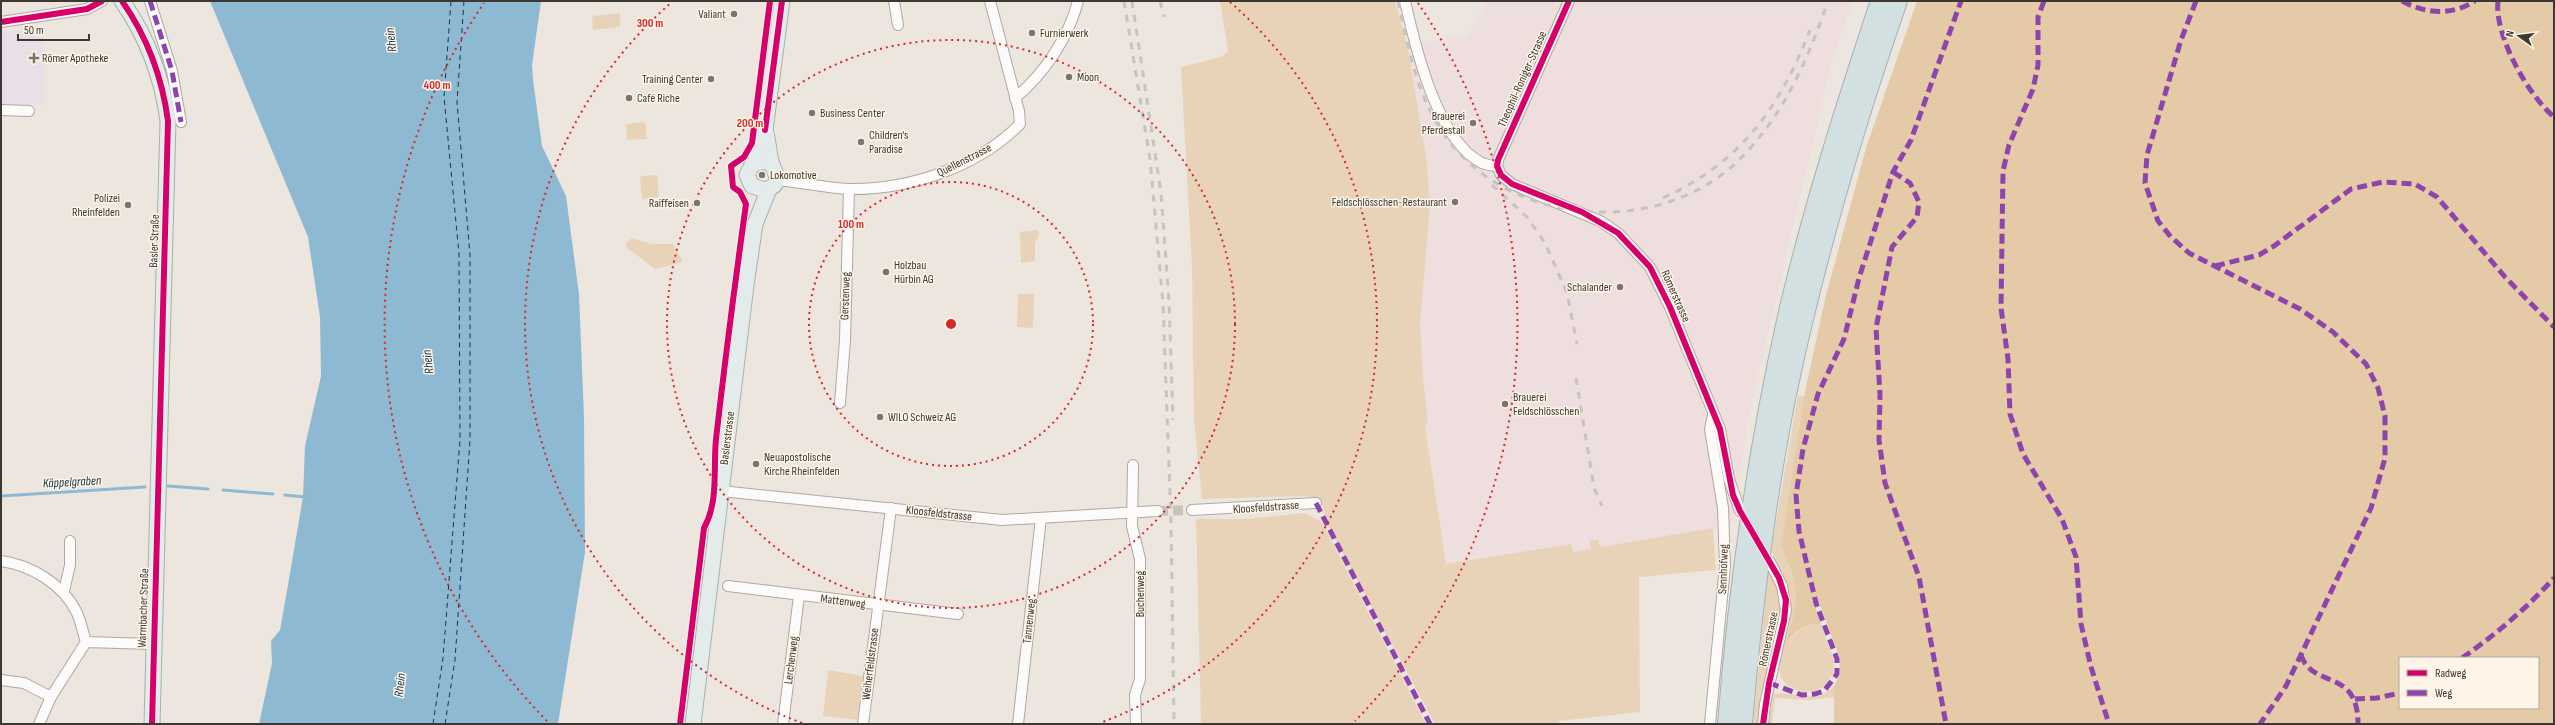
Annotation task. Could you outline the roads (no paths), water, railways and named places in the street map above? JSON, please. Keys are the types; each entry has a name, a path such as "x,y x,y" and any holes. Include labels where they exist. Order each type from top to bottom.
{"highway":[{"path":"1727,724 1745,547 1781,344 1816,206 1880,1"},
{"path":"1744,724 1761,553 1789,385 1831,212 1898,1"}],"main road":[{"name":"Basler Straße","path":"122,1 146,41 156,64 164,92 168,121 157,492"},
{"path":"765,130 772,164 776,171 772,184 762,190 752,186 748,175 755,163 765,130 782,1"},
{"path":"755,163 764,161 772,164"},
{"name":"Baslerstrasse","path":"755,224 772,184"},
{"name":"Baslerstrasse","path":"693,724 755,224 752,186"},
{"name":"Warmbacher Straße","path":"152,724 157,492"}],"street":[{"path":"1,22 102,1"},
{"path":"150,1 172,71 181,122"},
{"path":"894,1 898,25"},
{"name":"Quellenstrasse","path":"772,184 849,189 889,185 927,178 962,164 1008,136 1020,124 1015,98 990,1"},
{"path":"1015,98 1027,88 1053,55 1075,14 1078,1"},
{"path":"1406,1 1427,86 1443,118 1467,152 1482,163 1497,166"},
{"name":"Theophil-Roniger-Strasse","path":"1497,166 1498,160 1569,1"},
{"path":"1,110 29,111"},
{"name":"Römerstrasse","path":"1497,166 1501,175 1512,184 1582,212 1610,227 1650,267 1670,307 1720,429 1729,479 1740,512"},
{"name":"Gerstenweg","path":"840,404 845,340 849,189"},
{"name":"Sennhofweg","path":"1710,724 1725,566 1722,508 1710,429 1713,415"},
{"name":"Buchenweg","path":"1133,465 1132,526 1140,559 1140,679 1135,695 1136,724"},
{"name":"Kloosfeldstrasse","path":"721,491 1002,520 1132,511 1158,511"},
{"name":"Kloosfeldstrasse","path":"1192,510 1316,504"},
{"name":"Weiherfeldstrasse","path":"863,724 891,508"},
{"name":"Tannenweg","path":"1018,724 1041,518"},
{"path":"64,592 70,566 70,541"},
{"path":"1,561 15,563 37,573 64,592 77,613 86,642 51,697 39,724"},
{"name":"Römerstrasse","path":"1763,724 1765,704 1786,610 1782,586 1770,562"},
{"name":"Mattenweg","path":"728,586 799,596 958,614"},
{"name":"Lerchenweg","path":"783,724 799,596"},
{"path":"86,642 154,644"},
{"path":"1,680 24,683 51,697"}],"water":[{"name":"Rhein","path":"210,1 541,1 532,65 533,80 542,146 566,196 579,294 584,418 585,552 558,724 259,724 272,663 271,641 280,630 303,497 305,446 321,376 320,317 308,237"}],"waterway":[{"name":"Käppelgraben","path":"168,486 208,489"},
{"name":"Käppelgraben","path":"1,496 145,487"},
{"name":"Käppelgraben","path":"223,490 273,494"},
{"name":"Käppelgraben","path":"285,495 305,497"}],"tunnel":[{"path":"1158,511 1192,510"}],"railway":[{"path":"1124,1 1150,159 1163,303 1171,521 1174,724"},
{"path":"1132,1 1161,193 1169,301 1173,420"},
{"path":"1160,1 1164,17"},
{"path":"1398,1 1408,46 1421,90 1434,118 1460,154 1494,182 1534,201 1577,210 1621,211 1665,203 1705,186 1740,159 1756,142 1782,105 1803,65 1828,1"},
{"path":"1663,198 1690,184 1715,168 1736,150 1754,130 1785,85 1810,30"},
{"path":"1492,185 1527,217 1545,243 1567,293 1577,344"},
{"path":"1576,378 1594,488 1602,506"}],"place":[{"name":"Valiant","path":"734,14"},
{"name":"Furnierwerk","path":"1032,33"},
{"name":"Römer Apotheke","path":"34,58"},
{"name":"Moon","path":"1069,77"},
{"name":"Training Center","path":"711,79"},
{"name":"Café Riche","path":"629,98"},
{"name":"Business Center","path":"812,113"},
{"name":"Brauerei Pferdestall","path":"1473,123"},
{"name":"Children's Paradise","path":"861,142"},
{"name":"Lokomotive","path":"762,175"},
{"name":"Feldschlösschen-Restaurant","path":"1455,202"},
{"name":"Raiffeisen","path":"697,203"},
{"name":"Polizei Rheinfelden","path":"128,205"},
{"name":"Holzbau Hürbin AG","path":"886,272"},
{"name":"Schalander","path":"1620,287"},
{"name":"Brauerei Feldschlösschen","path":"1505,404"},
{"name":"WILO Schweiz AG","path":"880,417"},
{"name":"Neuapostolische Kirche Rheinfelden","path":"756,464"}]}
